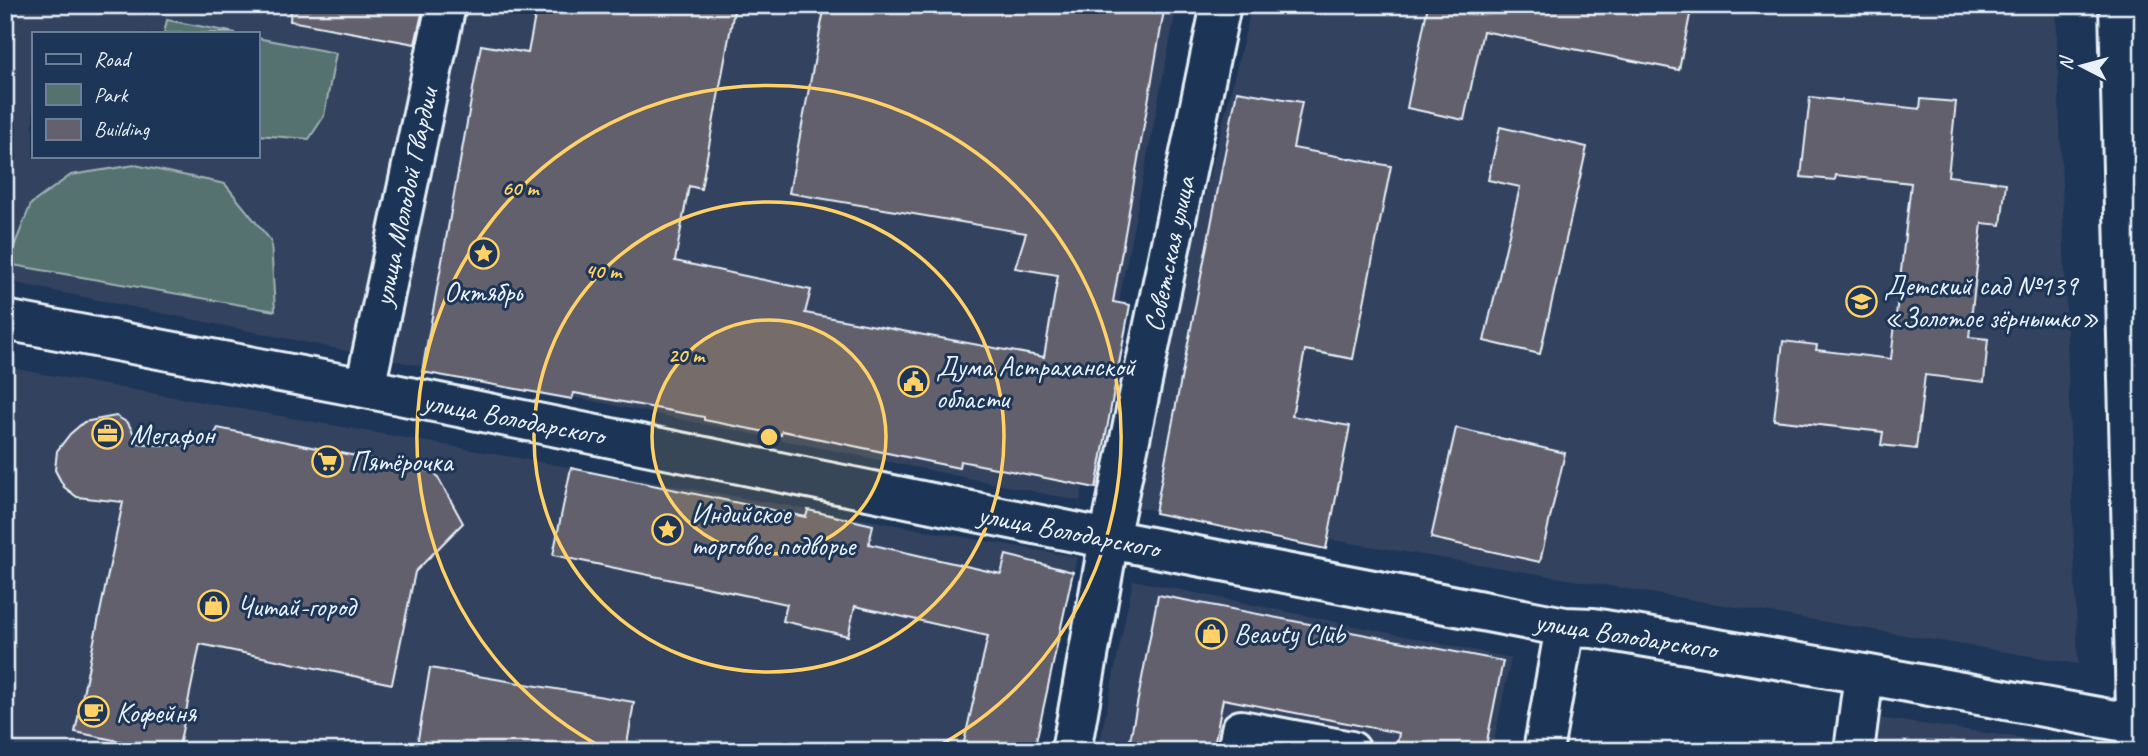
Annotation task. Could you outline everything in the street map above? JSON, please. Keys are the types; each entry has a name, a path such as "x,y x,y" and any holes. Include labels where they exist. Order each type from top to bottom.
{"street":[{"name":"улица Молодой Гвардии","path":"365,388 446,5"},
{"name":"Советская улица","path":"1071,751 1109,539 1221,5"},
{"path":"2119,5 2137,738"},
{"name":"улица Володарского","path":"5,320 365,388 1109,539 1565,627 1593,628 1864,674 2137,738"},
{"path":"1543,751 1565,627"},
{"path":"1854,751 1864,674"},
{"path":"1237,751 1241,730 1351,751"}],"shaded area":[{"path":"5,5 1177,5 1080,501 5,281"},
{"path":"1252,5 2056,5 2078,664 1128,506"},
{"path":"5,367 1077,557 1034,751 5,751"},
{"path":"1133,580 1511,658 1492,751 1098,751"},
{"path":"1879,718 2081,746 2081,751 1876,751"}],"green space":[{"path":"167,20 231,32 164,32"},
{"path":"259,38 336,53 324,116 309,139 259,135"},
{"path":"135,165 225,184 271,241 275,311 7,264 31,204 71,175"}],"building":[{"path":"291,5 424,5 415,44 290,21"},
{"path":"537,5 735,5 701,189 689,186 675,261 811,290 805,313 1044,357 1058,275 1015,268 1026,233 789,193 825,5 1165,5 1113,302 1130,305 1096,488 960,461 959,468 782,431 781,435 704,420 704,417 574,393 572,399 422,372 481,45 528,53"},
{"path":"1428,5 1692,5 1679,70 1483,31 1464,120 1407,108"},
{"path":"1237,91 1302,102 1293,148 1391,166 1353,359 1305,350 1292,416 1350,426 1326,549 1155,513"},
{"path":"1810,97 1920,109 1921,99 1956,102 1948,176 2006,183 2001,225 1982,223 1969,337 1988,339 1984,382 1925,375 1916,449 1881,445 1883,432 1774,420 1783,341 1817,345 1816,350 1891,359 1911,183 1836,175 1835,180 1801,177"},
{"path":"1500,127 1587,147 1540,354 1484,341 1520,187 1488,180"},
{"path":"116,416 128,423 139,443 208,445 218,428 435,472 463,523 415,572 392,684 200,644 178,751 75,732 123,502 77,497 64,487 55,470 57,451 84,422"},
{"path":"1456,428 1565,453 1540,562 1431,538"},
{"path":"571,468 806,517 808,510 873,525 869,544 1001,574 1006,555 1073,572 1034,751 962,751 988,636 855,606 848,636 783,621 787,604 553,555"},
{"path":"1158,595 1503,661 1485,751 1396,751 1399,733 1223,699 1213,751 1128,751"},
{"path":"430,668 634,702 626,751 416,751"}],"place":[{"name":"Октябрь","path":"483,254"},
{"name":"Детский сад №139 «Золотое зёрнышко»","path":"1861,301"},
{"name":"Дума Астраханской области","path":"913,382"},
{"name":"Мегафон","path":"107,434"},
{"name":"Пятёрочка","path":"327,461"},
{"name":"Индийское торговое подворье","path":"668,529"},
{"name":"Читай-город","path":"214,606"},
{"name":"Beauty Club","path":"1211,633"},
{"name":"Кофейня","path":"93,712"}]}
